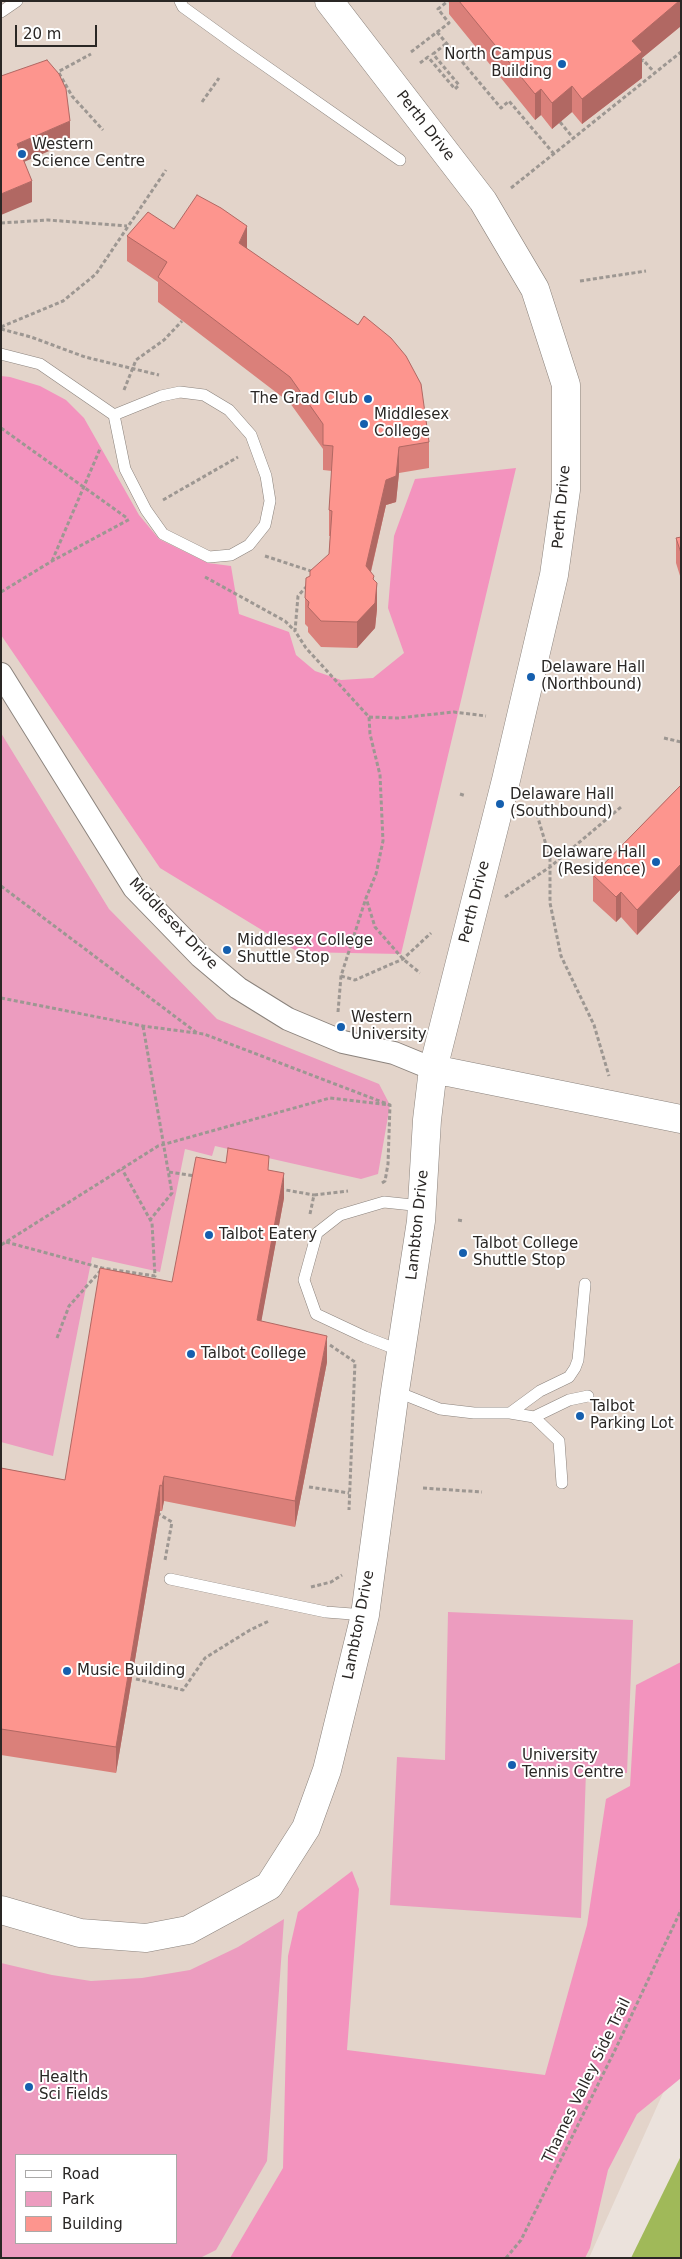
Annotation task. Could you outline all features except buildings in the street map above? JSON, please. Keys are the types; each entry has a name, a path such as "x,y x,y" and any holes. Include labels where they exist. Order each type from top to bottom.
{"street":[{"name":"Perth Drive","path":"329,1 483,201 535,289 566,385 566,490 554,575 433,1069"},
{"name":"Middlesex Drive","path":"1,674 134,888 200,956 238,988 288,1019 343,1042 394,1053 433,1069"},
{"path":"433,1069 681,1119"},
{"name":"Lambton Drive","path":"1,1910 80,1933 146,1938 188,1930 269,1886 306,1828 327,1770 365,1615 422,1206 427,1120 433,1069"}],"lane":[{"path":"1,12 17,1"},
{"path":"180,1 183,7 214,30 400,160"},
{"path":"1,354 40,364 114,415 125,469 146,510 162,534 209,556 231,555 249,546 265,525 270,501 266,476 251,435 229,410 204,395 180,392 161,396 114,415"},
{"path":"401,1351 365,1338 316,1314 304,1280 317,1233 340,1215 384,1202 422,1206"},
{"path":"510,1413 540,1391 569,1376 575,1368 578,1360 584,1284"},
{"path":"395,1391 440,1409 474,1413 510,1413 534,1418 559,1441 562,1483"},
{"path":"534,1418 569,1400 588,1396"},
{"path":"170,1579 326,1612 365,1615"}],"path":[{"path":"411,52 449,23 438,9 448,1"},
{"path":"438,32 501,108 509,101 554,154"},
{"path":"420,63 428,57 455,89 459,85 433,54 447,43"},
{"path":"511,188 681,52"},
{"path":"47,77 91,54"},
{"path":"636,63 643,60 655,73"},
{"path":"59,72 72,96 103,130"},
{"path":"202,102 218,78"},
{"path":"560,122 574,139"},
{"path":"1,328 63,300 96,274 166,170"},
{"path":"1,223 48,220 128,226"},
{"path":"580,281 646,271"},
{"path":"123,393 130,369 136,360 164,340 182,321"},
{"path":"1,328 31,337 58,349 130,369 168,377"},
{"path":"1,428 129,520"},
{"path":"52,561 85,488 100,447"},
{"path":"1,592 52,561 129,520 256,447"},
{"path":"267,549 262,556 320,574"},
{"path":"310,584 298,596 295,632 306,648 369,717 370,734 380,775 383,841 376,874 366,898 341,976 338,1020"},
{"path":"561,683 568,685"},
{"path":"369,717 398,718 454,712 486,716"},
{"path":"664,738 681,742"},
{"path":"460,794 466,796"},
{"path":"535,808 550,858 550,903 561,956 594,1025 618,1106"},
{"path":"471,919 550,867 621,808"},
{"path":"1,886 198,1034"},
{"path":"366,898 375,926 403,959 420,973"},
{"path":"341,976 355,980 403,959 431,933"},
{"path":"1,998 143,1026 204,1034 390,1105"},
{"path":"143,1026 172,1193 150,1220"},
{"path":"1,1245 158,1146 330,1098 390,1105"},
{"path":"376,1186 385,1181 390,1105"},
{"path":"6,1242 102,1268 155,1276 150,1220 122,1169"},
{"path":"169,1172 198,1176"},
{"path":"275,1188 314,1194 350,1190"},
{"path":"308,1223 314,1194"},
{"path":"458,1220 464,1221"},
{"path":"57,1338 69,1306 102,1268"},
{"path":"326,1342 356,1362 349,1517"},
{"path":"309,1487 349,1493"},
{"path":"423,1488 482,1492"},
{"path":"150,1509 172,1522 164,1563"},
{"path":"302,1586 311,1588 331,1582 343,1574 346,1567"},
{"path":"136,1679 183,1690 205,1658 250,1630 305,1607"},
{"name":"Thames Valley Side Trail","path":"506,2258 521,2240 617,2046 681,1910"}],"shaded area":[{"name":"Western University","path":"1,1 681,1 681,2053 589,2258 1,2258"},
{"path":"1,376 40,386 66,400 84,418 139,515 159,539 208,563 231,566 239,614 289,632 296,655 315,671 341,680 373,678 404,653 388,608 394,536 415,479 516,468 401,954 298,952 160,868 1,635"},
{"path":"681,1662 681,2078 637,2114 608,2170 590,2248 585,2258 230,2258 283,2168 288,1956 298,1912 352,1871 359,1889 347,2050 545,2075 587,1925 606,1799 630,1786 636,1685"},
{"path":"681,2156 681,2258 631,2258"}],"green space":[{"path":"1,733 109,909 217,1019 379,1084 390,1105 378,1174 361,1179 215,1146 212,1156 185,1149 160,1272 92,1257 53,1456 1,1442"},
{"name":"University Tennis Centre","path":"448,1612 633,1620 627,1773 586,1771 581,1918 390,1905 397,1757 445,1760"},
{"path":"284,1919 267,2161 216,2250 200,2258 1,2258 1,1963 52,1975 91,1981 142,1978 190,1970 238,1947"}],"place":[{"name":"North Campus Building","path":"562,64"},
{"name":"Western Science Centre","path":"22,154"},
{"name":"The Grad Club","path":"368,399"},
{"name":"Middlesex College","path":"364,424"},
{"name":"Delaware Hall (Northbound)","path":"531,677"},
{"name":"Delaware Hall (Southbound)","path":"500,804"},
{"name":"Delaware Hall (Residence)","path":"656,862"},
{"name":"Middlesex College Shuttle Stop","path":"227,950"},
{"name":"Western University","path":"341,1027"},
{"name":"Talbot Eatery","path":"209,1235"},
{"name":"Talbot College Shuttle Stop","path":"463,1253"},
{"name":"Talbot College","path":"191,1354"},
{"name":"Talbot Parking Lot","path":"580,1416"},
{"name":"Music Building","path":"67,1671"},
{"name":"University Tennis Centre","path":"512,1765"},
{"name":"Health Sci Fields","path":"29,2087"}]}
